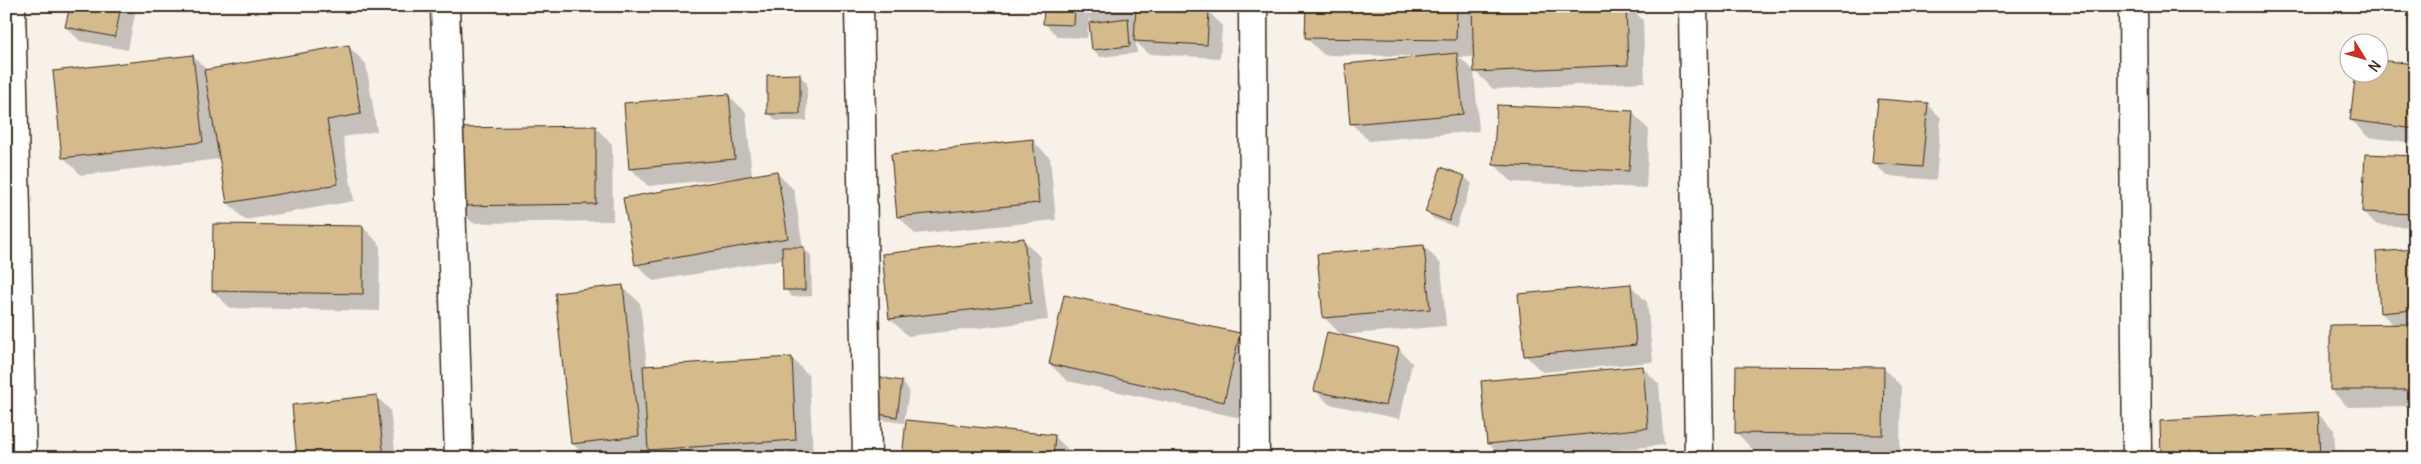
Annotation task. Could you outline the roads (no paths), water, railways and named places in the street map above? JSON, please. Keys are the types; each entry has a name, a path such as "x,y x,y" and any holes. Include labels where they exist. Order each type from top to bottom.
{"street":[{"path":"10,6 10,130 22,458"},
{"path":"445,6 459,458"},
{"path":"859,6 866,458"},
{"path":"1253,6 1255,458"},
{"path":"1693,6 1699,458"},
{"path":"2133,6 2135,432 2137,458"}]}
